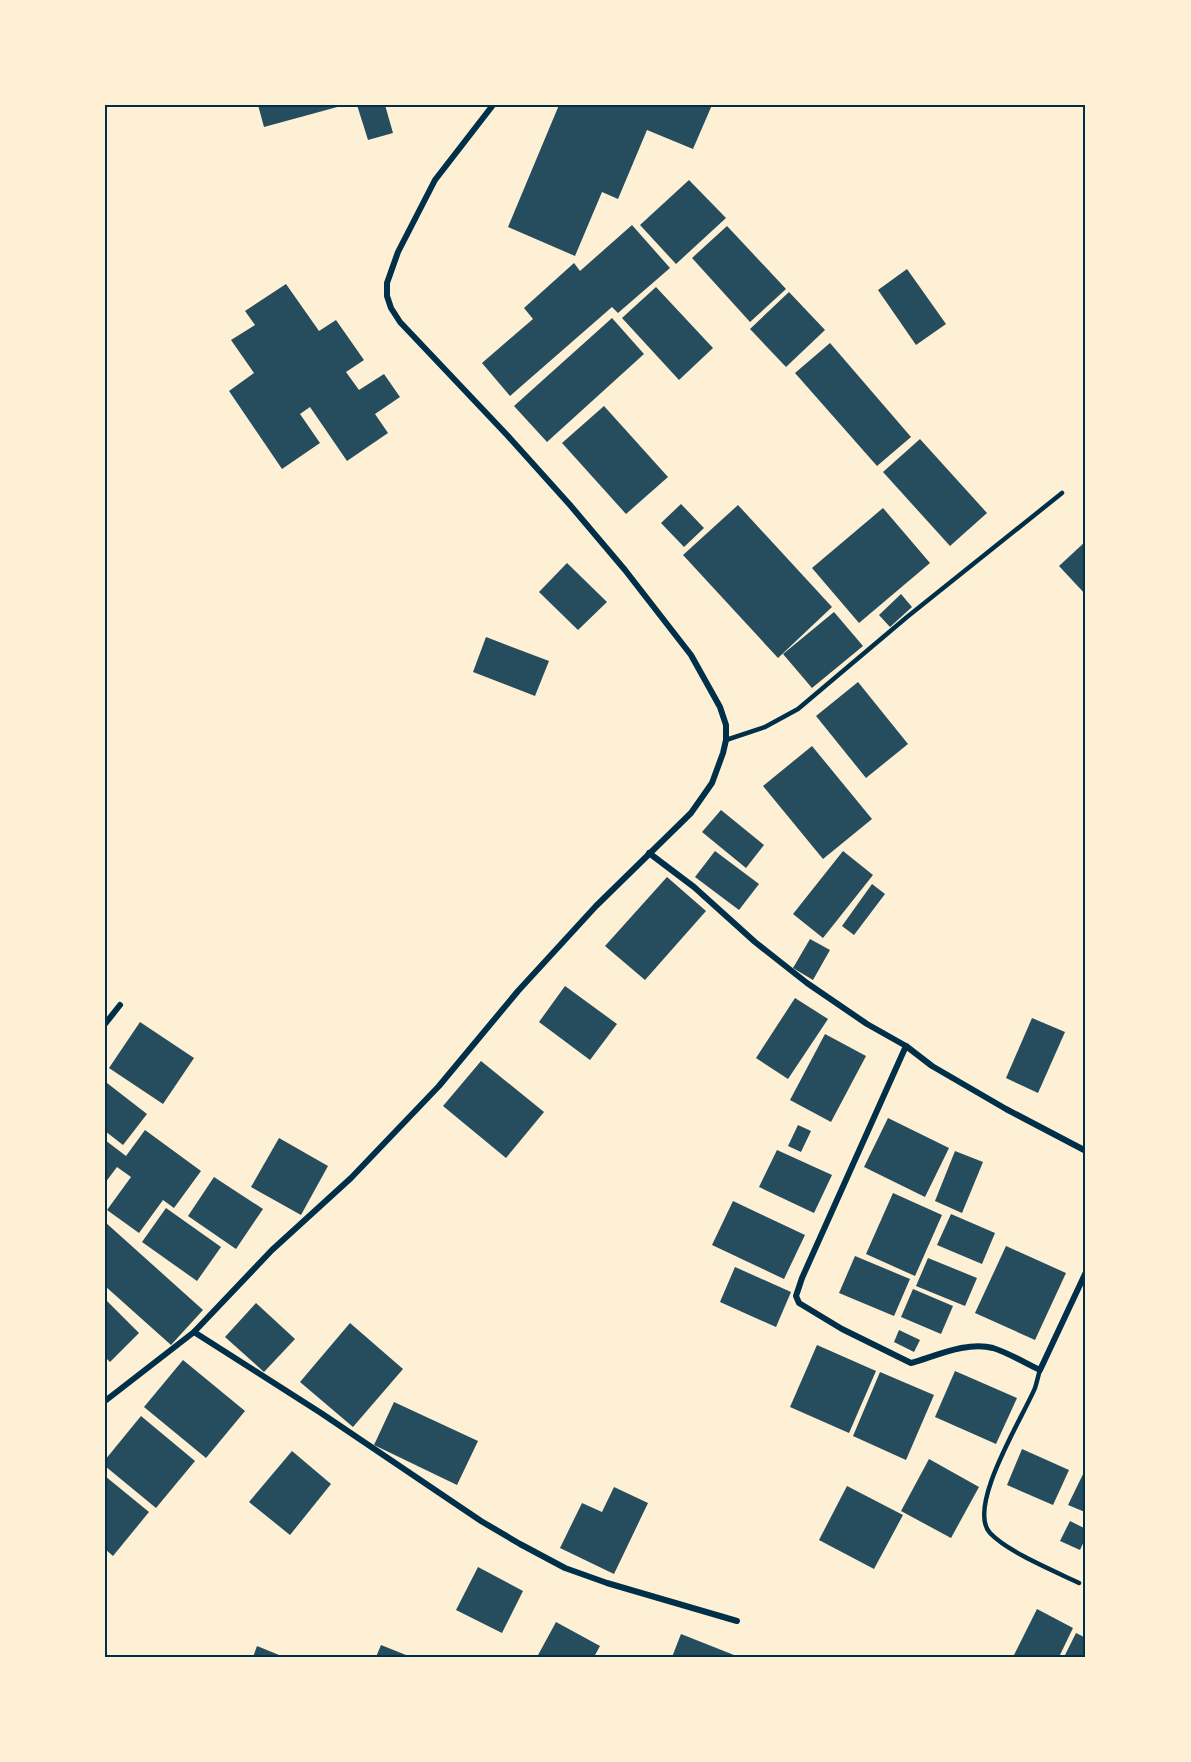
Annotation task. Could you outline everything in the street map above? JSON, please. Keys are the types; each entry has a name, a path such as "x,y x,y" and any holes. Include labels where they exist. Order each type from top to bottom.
{"street":[{"path":"105,1401 194,1332 272,1250 351,1178 439,1086 518,991 596,906 678,827 704,795 718,769 726,740 726,724 720,707 691,655 625,570 570,505 406,328 391,308 387,296 387,283 391,268 408,231 435,180 493,105"},
{"path":"649,853 694,887 754,942 807,983 867,1024 906,1046 932,1066 1006,1109 1086,1151"},
{"path":"105,1024 120,1005"},
{"path":"906,1046 806,1268 797,1291 797,1300 802,1306 842,1329 911,1363 964,1347 981,1346 994,1348 1040,1370 1086,1272"},
{"path":"194,1332 330,1419 481,1521 529,1549 565,1568 607,1583 737,1621"}],"lane":[{"path":"726,740 765,727 798,709 906,617 1062,492"},
{"path":"1040,1370 1035,1386 996,1469 985,1500 983,1515 988,1531 1009,1548 1078,1583"}],"building":[{"path":"258,105 341,105 341,106 264,127"},
{"path":"357,105 385,105 393,133 368,140"},
{"path":"559,105 712,105 693,149 647,130 618,199 602,192 575,256 508,227"},
{"path":"689,180 726,218 676,264 640,225"},
{"path":"632,225 670,268 618,313 612,307 510,396 482,363 533,319 524,308 574,263 580,271"},
{"path":"727,226 786,289 750,322 692,258"},
{"path":"907,269 946,324 916,345 878,290"},
{"path":"286,284 319,331 336,320 364,360 346,372 359,390 384,374 400,397 375,414 388,433 347,461 310,407 300,414 320,443 282,469 229,391 254,373 231,340 255,325 245,311"},
{"path":"656,287 713,348 679,380 622,318"},
{"path":"789,292 825,330 786,367 750,329"},
{"path":"612,318 644,354 547,442 514,406"},
{"path":"830,343 911,437 877,466 795,373"},
{"path":"604,406 668,477 626,514 562,443"},
{"path":"920,439 987,513 950,546 883,472"},
{"path":"681,504 704,528 684,547 661,523"},
{"path":"738,505 832,607 778,658 683,555"},
{"path":"883,508 930,563 859,623 812,568"},
{"path":"1086,541 1086,595 1059,566"},
{"path":"567,563 607,602 578,630 539,592"},
{"path":"901,594 912,607 890,627 879,615"},
{"path":"834,612 863,646 812,688 783,654"},
{"path":"486,637 549,661 535,696 473,672"},
{"path":"858,682 908,744 866,778 816,716"},
{"path":"812,746 872,819 823,859 763,786"},
{"path":"721,810 764,845 746,868 702,832"},
{"path":"715,851 759,884 739,910 695,877"},
{"path":"843,851 873,875 823,938 793,914"},
{"path":"667,877 706,911 645,980 605,946"},
{"path":"872,884 885,894 854,935 842,926"},
{"path":"810,939 830,950 813,980 793,968"},
{"path":"565,986 617,1024 590,1060 539,1022"},
{"path":"795,998 828,1019 788,1079 756,1058"},
{"path":"1032,1018 1065,1032 1038,1093 1006,1078"},
{"path":"140,1022 194,1058 163,1104 109,1068"},
{"path":"825,1034 866,1056 831,1122 790,1100"},
{"path":"481,1061 544,1112 506,1158 443,1106"},
{"path":"107,1083 147,1114 123,1145 105,1131 105,1085"},
{"path":"888,1118 949,1148 925,1197 864,1167"},
{"path":"798,1125 811,1131 801,1152 788,1146"},
{"path":"145,1130 201,1171 174,1208 163,1200 139,1233 107,1210 131,1177 117,1167 105,1183 105,1140 126,1156"},
{"path":"279,1138 328,1166 301,1215 251,1187"},
{"path":"777,1150 832,1175 814,1213 759,1187"},
{"path":"955,1151 983,1162 962,1213 935,1201"},
{"path":"214,1177 263,1209 236,1249 188,1216"},
{"path":"893,1193 942,1215 915,1276 866,1254"},
{"path":"733,1201 805,1235 784,1279 712,1245"},
{"path":"166,1208 221,1247 197,1281 142,1242"},
{"path":"951,1214 995,1233 982,1264 937,1245"},
{"path":"105,1222 203,1310 171,1345 105,1286"},
{"path":"1006,1246 1066,1273 1035,1340 975,1313"},
{"path":"855,1256 910,1279 894,1316 839,1293"},
{"path":"928,1258 977,1278 965,1306 916,1286"},
{"path":"735,1267 791,1292 776,1327 720,1302"},
{"path":"913,1289 953,1306 941,1334 901,1317"},
{"path":"105,1299 139,1333 110,1362 105,1357"},
{"path":"256,1303 295,1339 264,1372 225,1337"},
{"path":"350,1323 403,1369 353,1427 300,1382"},
{"path":"899,1330 920,1340 914,1352 894,1342"},
{"path":"817,1345 876,1371 849,1433 790,1407"},
{"path":"183,1360 245,1411 206,1458 144,1407"},
{"path":"955,1371 1017,1398 996,1444 935,1417"},
{"path":"880,1372 934,1395 906,1460 853,1436"},
{"path":"394,1402 478,1441 457,1485 374,1445"},
{"path":"141,1416 195,1461 156,1508 105,1466 105,1460"},
{"path":"1022,1449 1069,1470 1053,1505 1007,1485"},
{"path":"292,1451 331,1484 290,1535 249,1502"},
{"path":"929,1459 979,1487 951,1538 901,1511"},
{"path":"1086,1468 1086,1510 1085,1512 1068,1505"},
{"path":"105,1476 149,1512 113,1556 105,1549"},
{"path":"847,1486 903,1515 874,1569 819,1540"},
{"path":"614,1487 648,1503 614,1574 560,1548 582,1503 602,1512"},
{"path":"1070,1521 1086,1529 1086,1537 1080,1550 1060,1541"},
{"path":"478,1567 523,1591 502,1633 456,1610"},
{"path":"1037,1609 1073,1628 1059,1657 1013,1657"},
{"path":"556,1622 600,1646 594,1657 537,1657"},
{"path":"1076,1633 1086,1638 1086,1657 1064,1657"},
{"path":"681,1634 739,1657 672,1657"},
{"path":"381,1645 411,1657 376,1657"},
{"path":"257,1646 284,1657 253,1657"}]}
